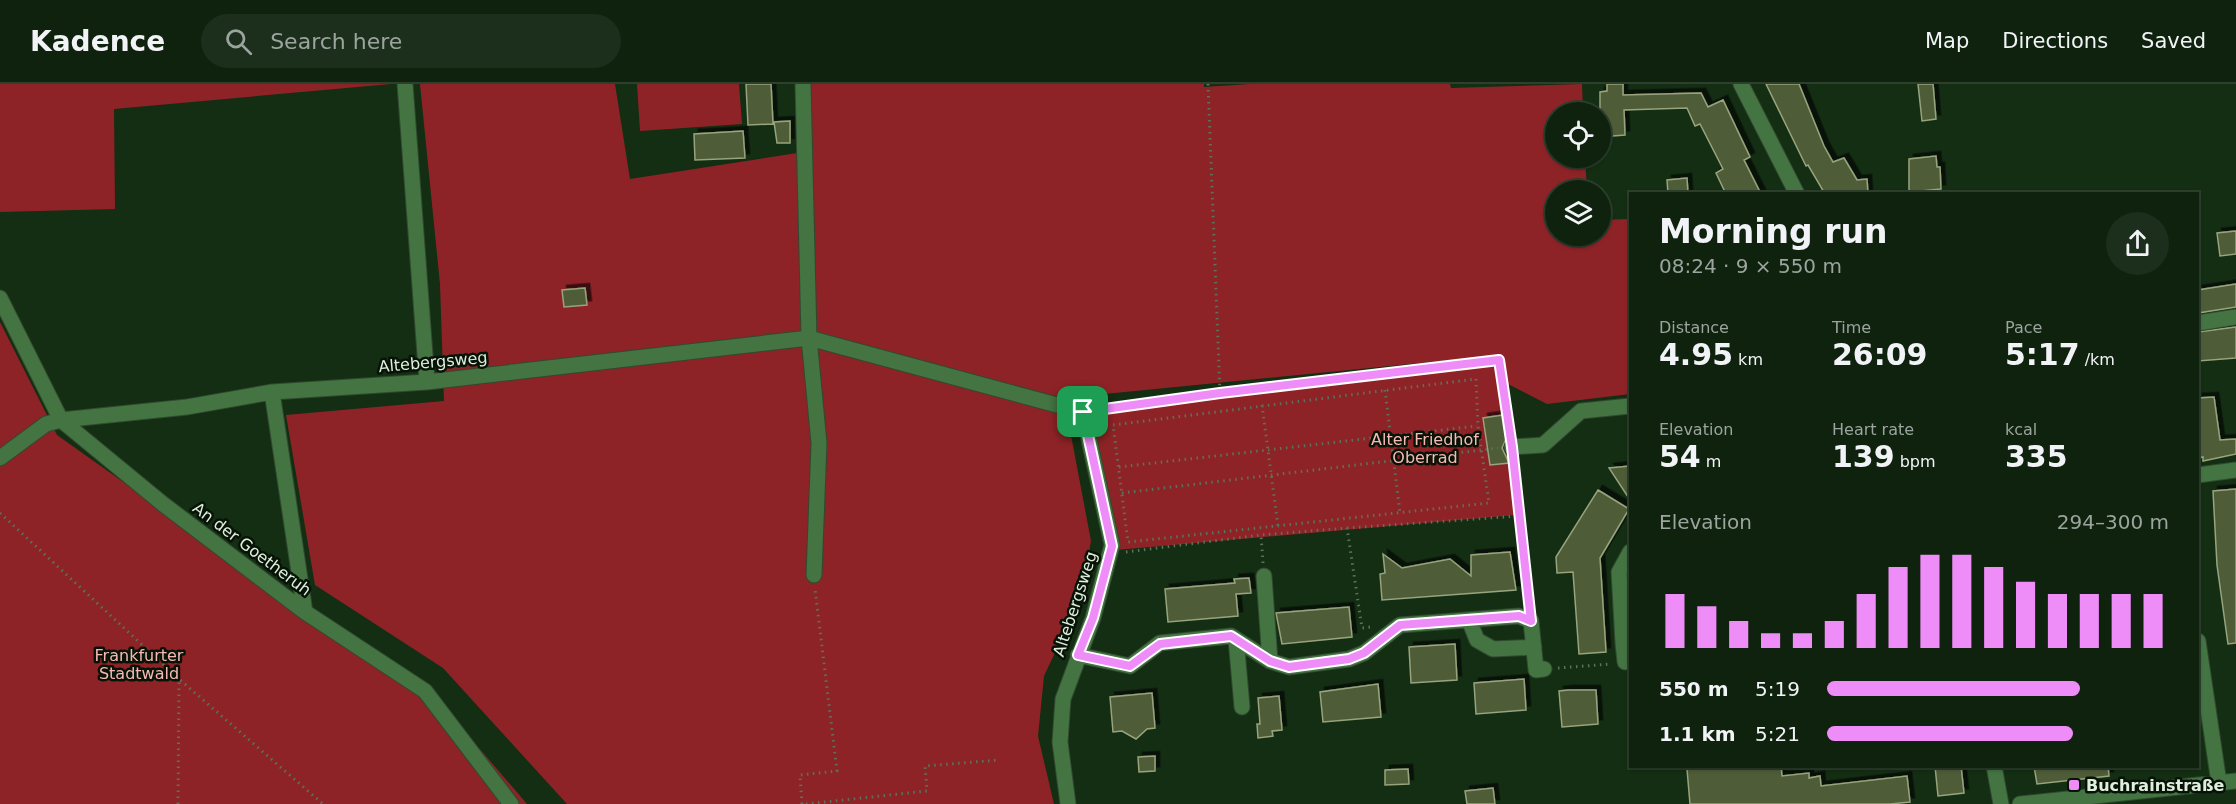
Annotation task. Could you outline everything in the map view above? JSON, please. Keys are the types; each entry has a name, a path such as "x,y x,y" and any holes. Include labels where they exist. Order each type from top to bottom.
{"street":[{"path":"405,84 427,382"},
{"path":"803,84 809,338 819,443 814,575"},
{"path":"1741,84 1796,192"},
{"name":"An der Goetheruh","path":"0,298 61,420 163,504 305,612 425,691 511,804"},
{"path":"2199,323 2236,317"},
{"name":"Altebergsweg","path":"0,458 46,424 61,420 187,407 272,392 427,382 809,338 1083,412 1112,553 1093,618 1066,685 1060,718 1062,760 1068,804"},
{"path":"272,392 305,612"},
{"path":"1512,447 1543,444 1581,411 1629,406"},
{"path":"2199,475 2236,470"},
{"path":"1625,662 1627,642 1619,572 1629,554"},
{"path":"1264,576 1270,661"},
{"path":"1078,655 1124,667 1136,664 1160,644 1169,641 1231,636 1270,661 1289,667 1349,659 1364,653 1400,625 1519,616 1531,621 1536,670 1544,669"},
{"path":"1469,620 1477,640 1493,650 1534,646"},
{"path":"1236,639 1242,707"},
{"path":"2199,647 2219,783"},
{"path":"1994,768 2001,804"},
{"path":"2020,804 2236,781"}],"path":[{"path":"1208,84 1220,393"},
{"path":"1083,412 1220,393 1499,360 1512,447 1531,621"},
{"path":"1476,379 1478,426 1489,503 1128,542 1113,425 1262,405 1476,379"},
{"path":"1385,390 1400,513"},
{"path":"1262,405 1278,526"},
{"path":"1119,467 1478,426"},
{"path":"1122,493 1512,447"},
{"path":"0,513 179,680 323,804"},
{"path":"1112,553 1261,535 1519,516"},
{"path":"1347,528 1362,628 1400,625"},
{"path":"1261,535 1264,576"},
{"path":"814,575 837,771 800,775 804,804 927,792 925,766 999,760"},
{"path":"1544,669 1625,662"},
{"path":"178,804 179,680"}],"green space":[{"path":"0,84 391,84 114,109 115,209 0,212"},
{"path":"420,84 615,84 630,179 797,153 810,142 808,84 1204,84 1204,87 1250,84 1450,84 1451,88 1582,84 1583,102 1545,102 1545,168 1586,168 1586,180 1545,180 1545,246 1611,246 1611,220 1629,219 1629,394 1547,404 1506,383 1502,355 1064,398 1091,541 1086,569 1067,627 1044,676 1038,736 1054,804 567,804 443,668 315,585 286,415 444,401 440,284"},
{"path":"637,84 739,84 742,124 640,131"},
{"name":"Frankfurter Stadtwald","path":"0,322 57,435 305,611 430,691 527,804 0,804"},
{"name":"Alter Friedhof Oberrad","path":"1496,364 1516,515 1116,550 1089,415"}],"building":[{"path":"746,84 771,84 773,124 748,125"},
{"path":"1607,84 1623,84 1623,95 1701,93 1708,107 1723,100 1750,157 1744,160 1760,192 1725,192 1716,173 1723,169 1700,124 1695,126 1687,108 1624,110 1625,135 1611,136 1611,102 1600,102 1600,92 1607,91"},
{"path":"1766,84 1799,84 1824,146 1833,162 1844,158 1857,180 1867,179 1868,192 1824,192 1808,165 1806,166"},
{"path":"1918,84 1933,84 1936,119 1922,121"},
{"path":"790,121 790,143 777,143 774,122"},
{"path":"743,131 745,158 695,160 694,134"},
{"path":"1936,156 1937,167 1940,167 1941,189 1909,192 1909,159"},
{"path":"1687,178 1688,192 1668,192 1667,180"},
{"path":"2236,231 2236,254 2220,256 2217,233"},
{"path":"2236,284 2236,307 2199,313 2199,290"},
{"path":"585,288 587,305 564,307 562,290"},
{"path":"2236,327 2236,358 2199,361 2199,332"},
{"path":"2214,397 2220,440 2236,439 2236,454 2203,461 2203,457 2199,458 2199,398"},
{"path":"1503,415 1506,439 1502,448 1509,463 1490,465 1483,418"},
{"path":"1629,466 1629,498 1609,468"},
{"path":"2236,489 2236,643 2228,644 2217,565 2213,491"},
{"path":"1598,490 1629,509 1600,558 1606,652 1579,654 1573,572 1557,573 1556,557"},
{"path":"1510,552 1516,590 1382,600 1380,574 1385,573 1383,554 1402,568 1450,559 1471,576 1471,555"},
{"path":"1249,578 1251,593 1236,594 1238,616 1168,622 1165,589 1235,583 1234,579"},
{"path":"1349,607 1352,637 1282,644 1276,613"},
{"path":"1455,644 1457,680 1411,683 1409,647"},
{"path":"1524,679 1526,710 1476,714 1474,683"},
{"path":"1378,684 1381,717 1323,722 1320,692"},
{"path":"1596,690 1598,724 1562,727 1559,691"},
{"path":"1152,693 1155,728 1147,729 1136,739 1122,731 1113,732 1110,697"},
{"path":"1279,696 1282,730 1272,731 1273,736 1258,738 1257,724 1260,724 1258,698"},
{"path":"1155,756 1155,771 1139,772 1138,757"},
{"path":"1781,768 1782,776 1809,773 1809,778 1820,776 1821,786 1907,776 1910,802 1890,804 1690,804 1687,769"},
{"path":"1935,768 1961,768 1964,793 1938,796"},
{"path":"2034,768 2108,768 2109,776 2037,784"},
{"path":"1408,769 1409,784 1385,785 1385,770"},
{"path":"1493,788 1495,804 1467,804 1465,791"}],"place":[{"name":"Buchrainstraße","path":"2074,785"}],"route":[{"path":"1499,360 1512,447 1531,621 1519,616 1400,625 1364,653 1349,659 1289,667 1270,661 1231,636 1169,641 1160,644 1136,664 1124,667 1078,655 1093,618 1112,553 1083,412 1220,393 1499,360"}]}
